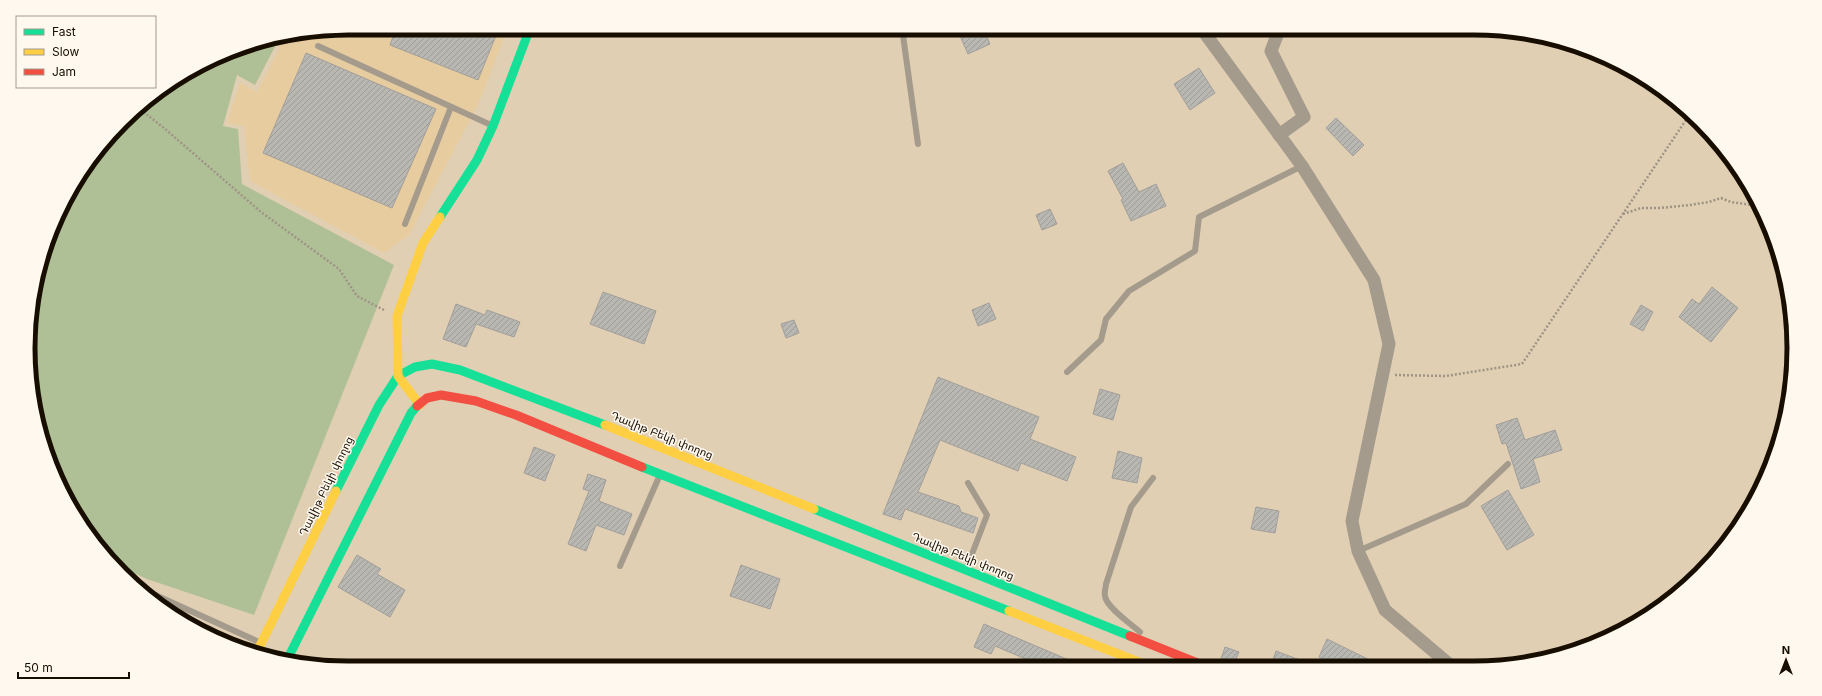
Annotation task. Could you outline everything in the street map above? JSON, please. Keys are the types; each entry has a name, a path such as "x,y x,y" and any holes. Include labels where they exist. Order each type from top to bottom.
{"main road":[{"path":"420,404 398,376 397,316 423,243 477,160 493,126 527,35"},
{"name":"Դավիթ Բեկի փողոց","path":"259,648 379,405 398,376 414,367 432,364 460,370 576,413 961,581 1138,661"},
{"name":"Դավիթ Բեկի փողոց","path":"288,655 411,413 428,397 443,395 465,399 518,416 563,436 661,473 961,581 1192,661"}],"street":[{"path":"1206,35 1302,166 1374,280 1389,344 1352,521 1358,551 1385,610 1445,661"},
{"path":"1277,35 1271,51 1304,117 1279,135"}],"lane":[{"path":"903,35 918,144"},
{"path":"318,46 493,126"},
{"path":"405,224 451,106"},
{"path":"1068,372 1101,340 1106,319 1128,290 1195,251 1199,217 1302,166"},
{"path":"1358,551 1466,504 1508,464"},
{"path":"620,566 661,473"},
{"path":"1152,478 1131,507 1106,584 1104,595 1107,602 1113,609 1160,649"},
{"path":"961,581 987,515 968,483"},
{"path":"156,595 261,643"}],"path":[{"path":"143,112 261,212 339,269 357,296 397,316"},
{"path":"1383,375 1446,376 1522,364 1687,119"},
{"path":"1623,214 1640,208 1690,205 1721,198 1731,202 1752,205"}],"shaded area":[{"path":"348,35 505,35 478,105 409,235 384,253 250,181 244,126 227,123 240,83 257,92 282,42 287,41"}],"green space":[{"path":"277,44 255,85 237,75 223,126 238,129 242,184 394,265 254,615 147,579 129,571 100,539 88,522 67,486 52,449 41,409 36,368 36,328 41,287 59,228 77,191 100,157 127,127 157,100 191,77 228,59"}],"building":[{"path":"394,35 496,35 478,80 390,45"},
{"path":"986,35 990,44 968,54 960,36"},
{"path":"306,53 436,109 392,208 263,153"},
{"path":"1199,68 1215,93 1190,110 1174,84"},
{"path":"1336,118 1364,145 1353,156 1326,128"},
{"path":"1123,163 1139,192 1156,184 1166,206 1131,221 1121,200 1123,199 1108,171"},
{"path":"1050,209 1057,224 1042,230 1036,215"},
{"path":"1712,287 1738,308 1711,342 1679,317 1692,299 1699,304"},
{"path":"603,292 656,311 644,344 590,324"},
{"path":"989,303 996,319 978,326 972,310"},
{"path":"456,304 485,315 487,310 520,322 514,337 476,324 466,347 443,339"},
{"path":"1641,305 1653,312 1643,331 1630,324"},
{"path":"794,320 799,333 786,338 781,324"},
{"path":"938,377 1039,417 1030,439 1076,457 1067,481 1021,463 1018,471 940,440 918,492 959,506 961,512 978,518 973,533 905,509 901,520 883,514"},
{"path":"1100,389 1120,395 1113,420 1093,414"},
{"path":"1517,418 1525,440 1555,430 1562,450 1533,459 1540,482 1521,489 1506,443 1502,444 1496,425"},
{"path":"534,447 555,455 545,481 524,473"},
{"path":"1118,451 1142,458 1137,483 1112,478"},
{"path":"588,474 606,480 599,501 632,514 624,535 596,525 586,551 568,544 589,491 583,489"},
{"path":"1508,490 1534,535 1507,550 1481,506"},
{"path":"1256,507 1279,511 1275,533 1251,529"},
{"path":"357,555 381,569 377,574 405,590 390,617 338,587"},
{"path":"741,565 780,579 770,609 730,596"},
{"path":"984,624 1071,661 1030,661 995,646 991,654 974,647"},
{"path":"1327,639 1372,661 1327,661 1319,657"},
{"path":"1225,647 1239,652 1235,661 1221,659"},
{"path":"1276,651 1302,661 1273,661"}],"traffic: fast":[{"path":"440,217 477,160 493,126 527,35"},
{"path":"336,491 379,405 398,376 415,367 432,364 460,370 605,425"},
{"path":"289,655 411,413 417,406"},
{"path":"642,467 1009,611"},
{"path":"814,509 1130,636"}],"traffic: slow":[{"path":"420,405 398,376 397,316 423,243 440,217"},
{"path":"605,425 814,509"},
{"path":"259,648 336,491"},
{"path":"1009,611 1136,661"}],"traffic: jam":[{"path":"417,406 427,398 441,395 476,401 516,415 642,467"},
{"path":"1130,636 1192,661"}]}
